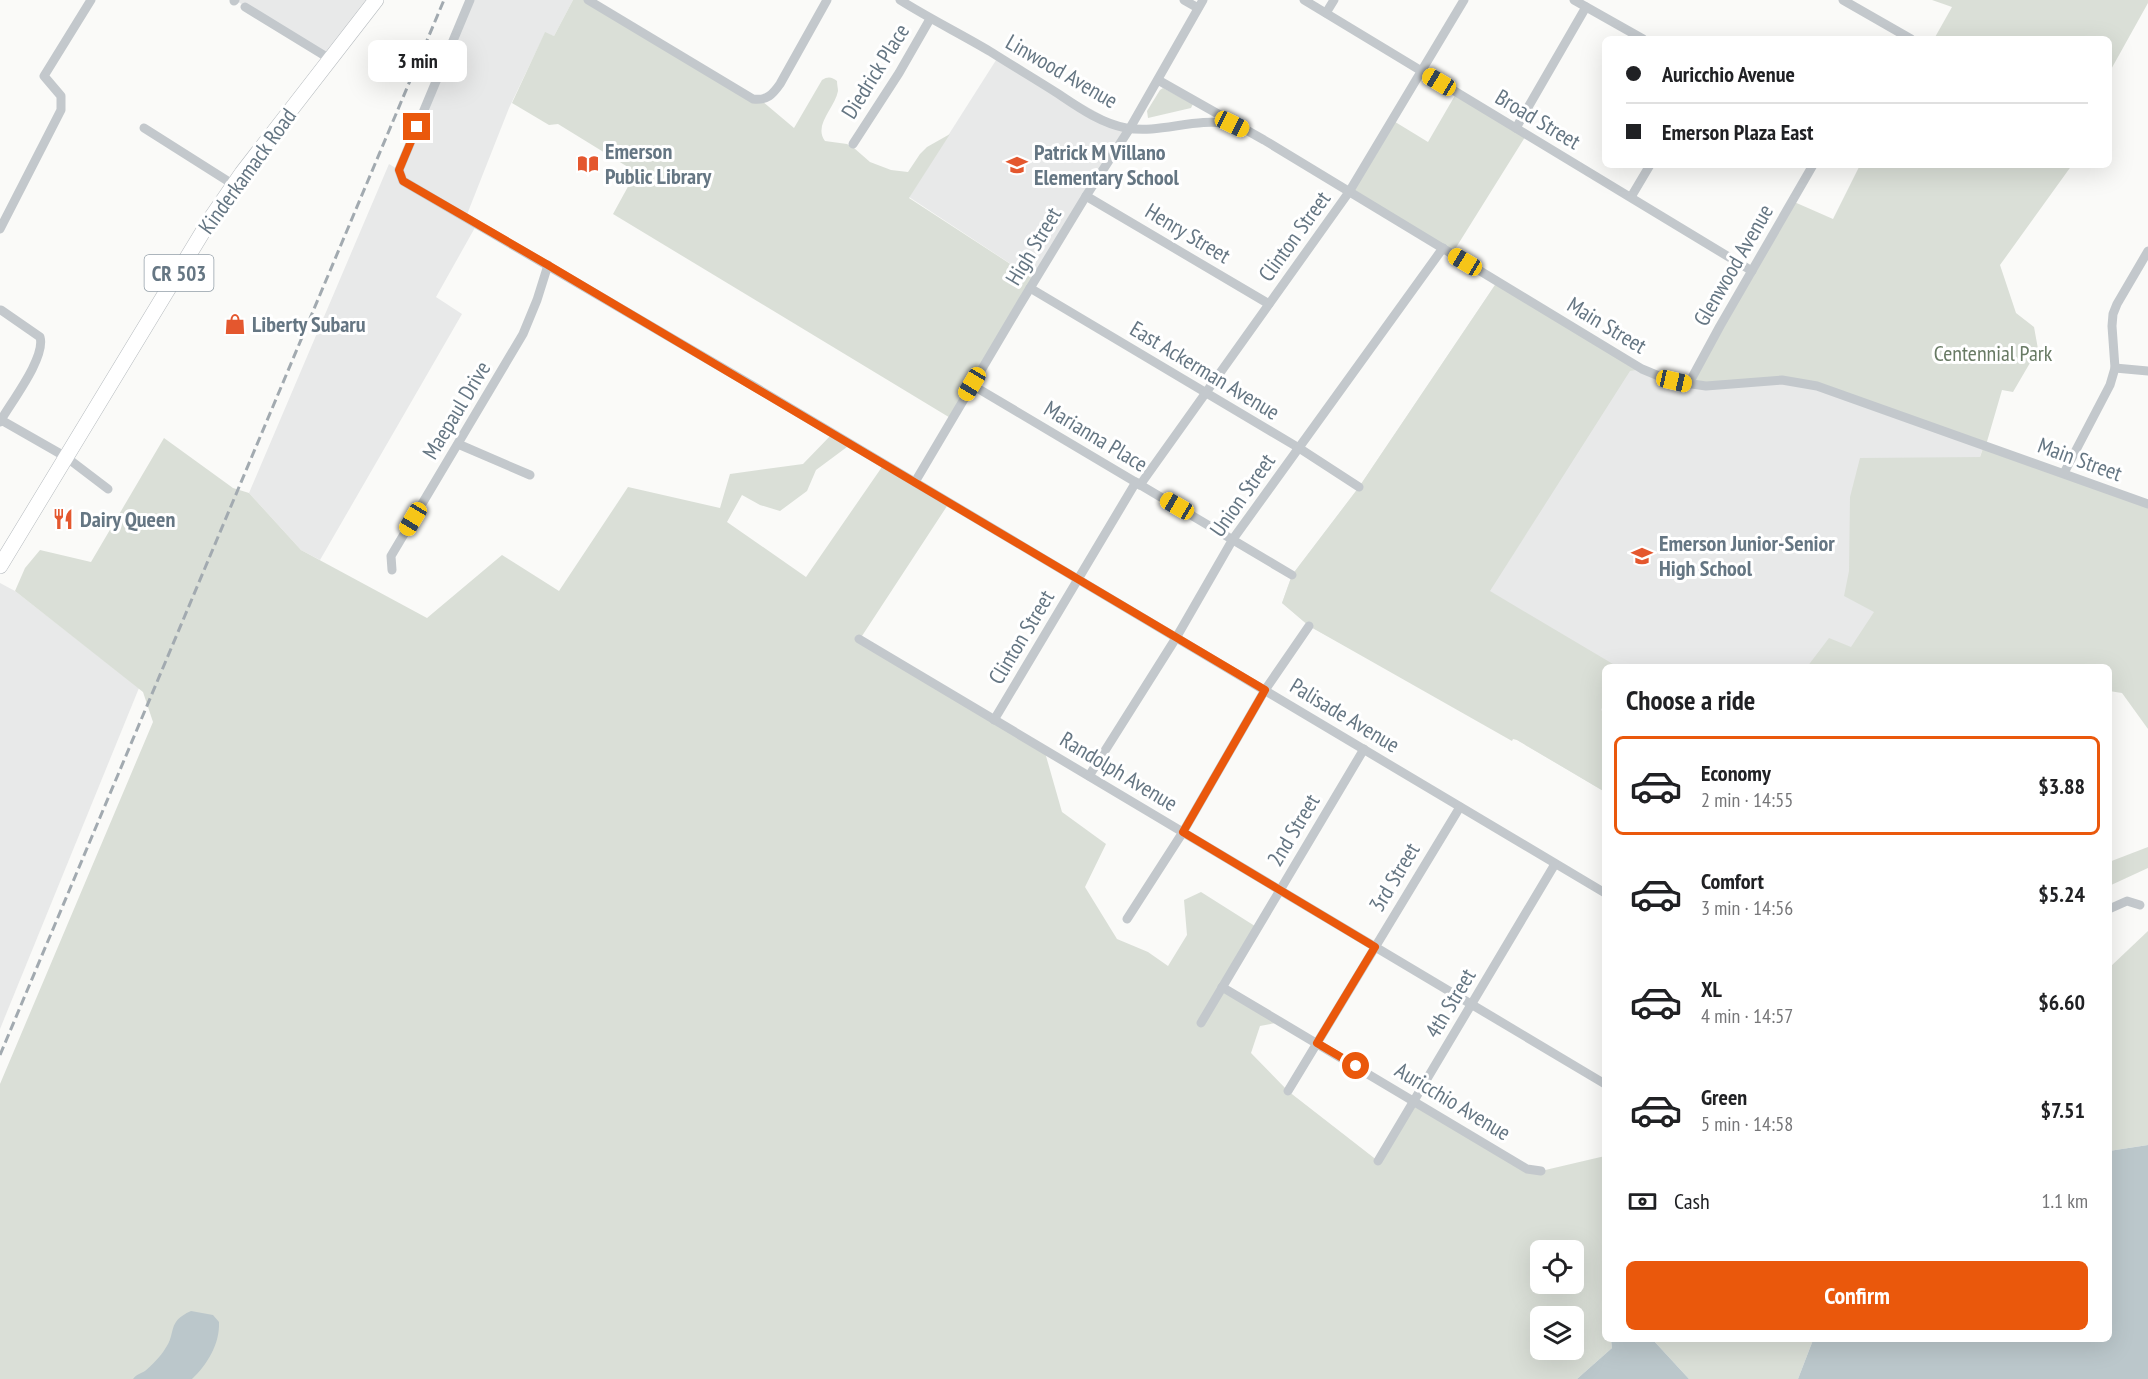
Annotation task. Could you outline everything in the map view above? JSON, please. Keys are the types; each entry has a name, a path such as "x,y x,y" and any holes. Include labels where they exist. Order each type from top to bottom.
{"main road":[{"name":"Kinderkamack Road","path":"0,566 213,215 376,0"}],"street":[{"path":"0,229 61,110 61,96 44,76 91,0"},
{"name":"Palisade Avenue","path":"470,0 399,170 403,181 915,482 1602,891"},
{"path":"588,0 753,99 767,98 773,94 827,0"},
{"name":"Linwood Avenue","path":"900,0 1109,123 1130,128 1157,129 1215,121 1232,124 1251,133"},
{"path":"1184,0 1201,4"},
{"name":"Broad Street","path":"1304,0 1752,271"},
{"path":"1326,13 1334,0"},
{"name":"Clinton Street","path":"994,720 1138,484 1349,192 1464,0"},
{"path":"1574,0 1638,36"},
{"path":"1843,0 1906,36"},
{"name":"High Street","path":"915,482 1030,288 1130,128 1201,4"},
{"path":"245,7 330,59"},
{"path":"1515,128 1586,7"},
{"name":"Diedrick Place","path":"853,144 899,73 930,19"},
{"name":"Main Street","path":"1158,80 1251,133 1642,369 1671,381 1688,385 1724,386 1782,380 1817,386 2148,504"},
{"path":"144,128 234,185"},
{"path":"1631,197 1648,168"},
{"name":"Glenwood Avenue","path":"1688,385 1811,168"},
{"name":"Henry Street","path":"1086,196 1269,304"},
{"name":"Union Street","path":"1089,776 1176,638 1233,539 1443,248"},
{"path":"2064,473 2110,385 2115,368 2113,314 2148,251"},
{"name":"Maepaul Drive","path":"392,570 391,556 523,334 548,265"},
{"name":"East Ackerman Avenue","path":"1030,288 1299,448 1359,487"},
{"path":"1,310 40,337 41,342 39,355 0,421 66,457 108,489"},
{"path":"2115,368 2148,371"},
{"name":"Marianna Place","path":"972,384 1292,576"},
{"path":"458,444 530,475"},
{"path":"1127,919 1183,832 1265,690 1309,626"},
{"name":"Randolph Avenue","path":"860,639 1602,1082"},
{"name":"2nd Street","path":"1201,1023 1364,749"},
{"name":"3rd Street","path":"1288,1091 1460,807"},
{"name":"4th Street","path":"1378,1161 1555,864"},
{"path":"2112,908 2127,901 2140,905"},
{"name":"Auricchio Avenue","path":"1222,987 1527,1169 1541,1171"}],"shaded area":[{"path":"235,0 376,0 330,59"},
{"path":"470,0 573,0 554,36 545,33 509,108 466,217 477,224 436,297 462,314 320,560 301,550 249,493 389,164 399,170"},
{"name":"Patrick M Villano Elementary School","path":"998,57 1127,129 1035,280 909,197"},
{"path":"1497,282 1671,381 1800,382 1984,445 1960,514 1882,664 1602,664 1602,790 1517,740 1309,626 1282,603 1292,575 1359,487"},
{"path":"0,583 15,591 139,688 0,1029"},
{"path":"2148,1145 2148,1379 1798,1379 1812,1342 2112,1342 2112,1151"},
{"path":"191,1311 213,1315 219,1322 215,1346 198,1373 192,1379 133,1379 158,1358 169,1343 178,1319"},
{"path":"1611,1342 1655,1342 1689,1379 1577,1379 1612,1348"}],"green space":[{"path":"573,0 586,0 762,101 794,128 822,80 828,78 837,81 836,97 823,123 822,135 825,141 847,144 870,162 891,170 908,172 927,147 950,134 909,198 1035,280 952,419 613,214 636,172 558,124 549,125 512,103 545,32 554,36"},
{"path":"1932,0 2148,0 2112,68 2112,36 1936,36 1952,7"},
{"path":"1163,88 1193,104 1191,108 1148,118 1147,111"},
{"path":"1457,92 1527,134 1452,254 1349,192 1392,120 1428,142"},
{"name":"Centennial Park","path":"1858,168 2070,168 2000,265 2016,313 2034,327 2038,349 2013,392 2002,390 1986,445 2148,504 2148,729 2122,693 2112,691 2112,664 1809,664 1829,638 1851,647 1874,612 1844,596 1849,571 1850,497 1860,458 1980,457 1984,445 1800,382 1688,385 1792,201 1833,219"},
{"path":"1497,282 1642,369 1630,371 1490,591 1613,664 1602,664 1602,790 1517,740 1512,741 1309,626 1282,603 1292,575 1359,487"},
{"path":"833,433 851,444 816,470 807,491 780,511 760,505 742,495 727,522 806,577 884,464 949,503 860,639 1044,749 1062,812 1106,844 1085,887 1117,939 1148,952 1168,966 1187,935 1184,900 1201,892 1258,928 1223,987 1281,1022 1260,1026 1251,1053 1288,1091 1378,1161 1414,1101 1527,1169 1541,1171 1602,1157 1602,1342 1611,1342 1612,1348 1577,1379 0,1379 0,1084 153,722 143,692 15,591 25,568 40,550 91,562 164,438 233,488 249,493 301,550 427,618 502,555 559,591 628,487 720,508 730,474 803,464"},
{"path":"2148,847 2148,868 2112,885 2112,861"},
{"path":"2148,931 2148,1145 2112,1151 2112,965"},
{"path":"1655,1342 1812,1342 1798,1379 1689,1379"}],"railway":[{"path":"0,1055 444,0"}],"place":[{"name":"Emerson Public Library","path":"588,164"},
{"name":"Patrick M Villano Elementary School","path":"1017,165"},
{"name":"Liberty Subaru","path":"235,324"},
{"name":"Dairy Queen","path":"63,519"},
{"name":"Emerson Junior-Senior High School","path":"1642,556"}],"route":[{"path":"417,127 399,170 403,181 1265,690 1183,832 1375,947 1317,1043 1356,1066"}]}
